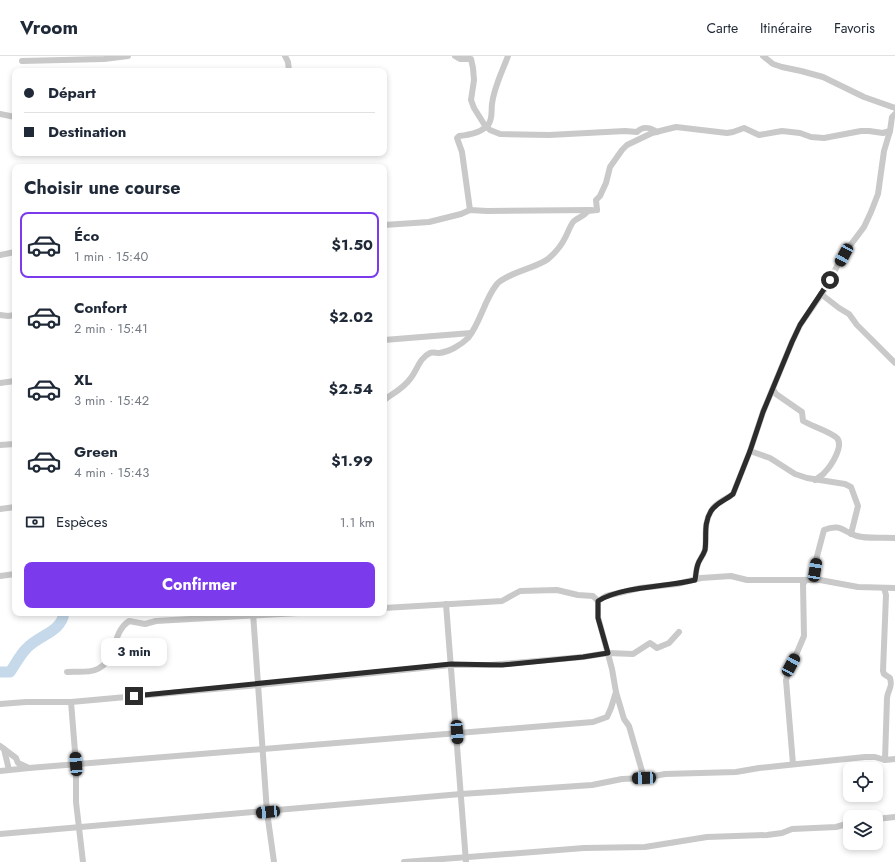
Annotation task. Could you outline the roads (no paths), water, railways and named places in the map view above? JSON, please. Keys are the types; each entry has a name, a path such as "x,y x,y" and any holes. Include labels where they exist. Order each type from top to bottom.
{"street":[{"path":"22,61 128,56"},
{"path":"285,56 289,68"},
{"path":"455,56 460,59 471,60 474,80 471,100 474,108 486,126 500,134 550,135 624,131 637,132 642,128 657,132"},
{"path":"470,210 462,152 457,138 459,136 476,133 486,126 492,118 494,95 508,56"},
{"path":"763,56 773,64 823,77 864,97 895,108"},
{"path":"0,114 12,116"},
{"path":"695,580 698,564 705,550 706,523 708,517 712,509 722,500 733,494 781,366 800,325 821,294 844,255 864,227 871,212 878,194 884,151 890,131 892,117 895,114"},
{"path":"597,210 596,200 600,196 606,183 610,167 622,150 627,144 657,132 676,127 727,133 744,128 759,135 782,131 824,138 861,131 883,133 890,131"},
{"path":"387,225 429,222 461,214 470,210 597,210"},
{"path":"387,398 410,380 419,362 430,353 440,353 462,344 471,333 482,309 497,284 502,280 547,260 560,246 574,221 583,217 588,211 597,210"},
{"path":"0,255 12,253"},
{"path":"821,294 849,314 857,325 895,363"},
{"path":"0,315 12,315"},
{"path":"387,340 471,333"},
{"path":"0,382 12,381"},
{"path":"773,389 776,394 802,412 803,421 828,432 838,439 840,444 834,459 826,472 815,480"},
{"path":"0,445 12,444"},
{"path":"750,451 770,458 795,474 815,480 845,484 851,487 858,506 851,534"},
{"path":"0,509 12,507"},
{"path":"815,580 816,560 824,530 834,527 841,528 857,536 895,538"},
{"path":"0,576 12,574"},
{"path":"598,601 606,596 640,588 677,584 701,578 731,576 756,581 815,580 858,587 895,588"},
{"path":"793,764 786,680 804,636 803,584 806,580"},
{"path":"884,588 886,595 883,671 884,674 890,678 892,686 888,692 887,698 885,760"},
{"path":"387,608 502,601 520,592 557,590 578,595 594,596 598,601 598,618 608,653 616,692 624,719 629,726 644,778"},
{"path":"446,604 457,732 465,859"},
{"path":"67,672 94,670 109,661 123,625 129,621 145,624 156,621 225,616"},
{"path":"253,616 268,812 274,862"},
{"path":"0,704 26,702 71,702 258,685 451,664 502,665 608,653 633,654 650,643 657,648 669,643 679,632"},
{"path":"0,771 457,732 593,722 607,717 616,692"},
{"path":"71,702 76,764 76,802 83,862"},
{"path":"2,747 16,758 18,763 29,768"},
{"path":"2,747 9,770"},
{"path":"0,834 268,812 461,794 592,785 622,779 644,778 665,774 723,773 793,764 875,757 885,760 895,758"},
{"path":"883,819 895,818"},
{"path":"404,862 465,859 584,848 645,846 707,837 767,835 782,833 792,829 836,828 843,826"}],"waterway":[{"path":"0,672 10,672 26,649 54,629 62,620 63,616"}]}
